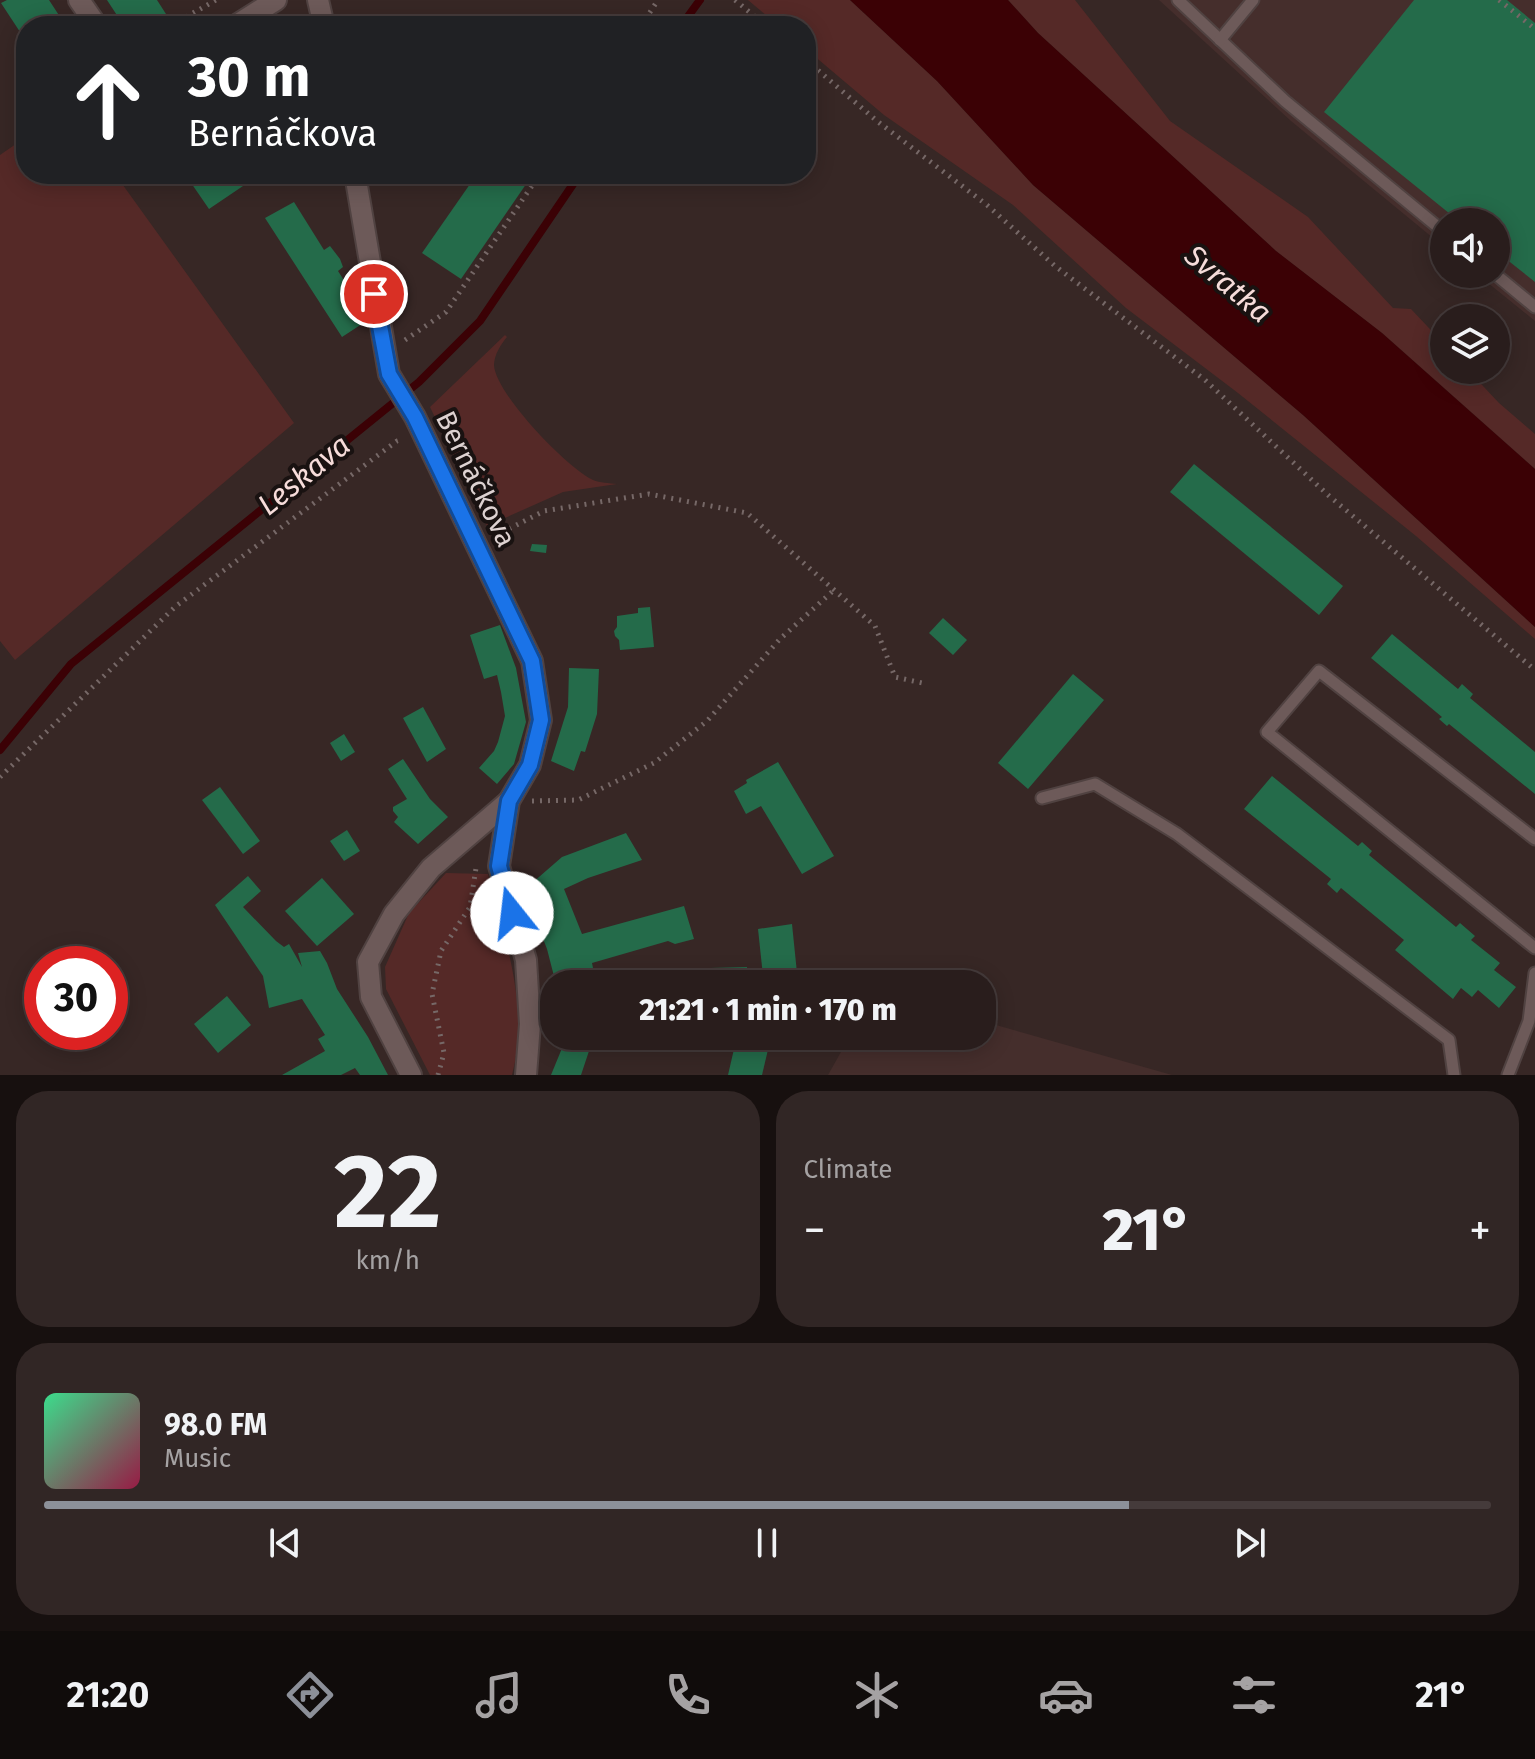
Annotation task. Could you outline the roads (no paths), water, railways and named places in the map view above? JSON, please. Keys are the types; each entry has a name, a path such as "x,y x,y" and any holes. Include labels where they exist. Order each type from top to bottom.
{"street":[{"path":"251,16 276,0"},
{"name":"Bernáčkova","path":"357,184 386,364 532,661 541,720 530,765 509,801"},
{"path":"411,1075 371,997 368,962 394,914 431,868 509,801"},
{"path":"509,801 499,866 526,960 530,1024 526,1075"}],"lane":[{"path":"1178,0 1285,101 1430,220"},
{"path":"1220,40 1253,0"},
{"path":"1510,286 1535,307"},
{"path":"1535,839 1319,671 1267,732 1535,948"},
{"path":"1042,798 1095,784 1177,834 1449,1040 1454,1075"},
{"path":"1508,1075 1529,1021 1535,973"}],"water":[{"name":"Svratka","path":"850,0 1008,0 1038,33 1276,251 1382,333 1430,376 1430,384 1439,384 1535,469 1535,627 1303,415 1033,185 937,81"}],"waterway":[{"name":"Leskava","path":"688,16 700,0"},
{"name":"Leskava","path":"0,750 71,664 419,382 480,321 573,184"}]}
